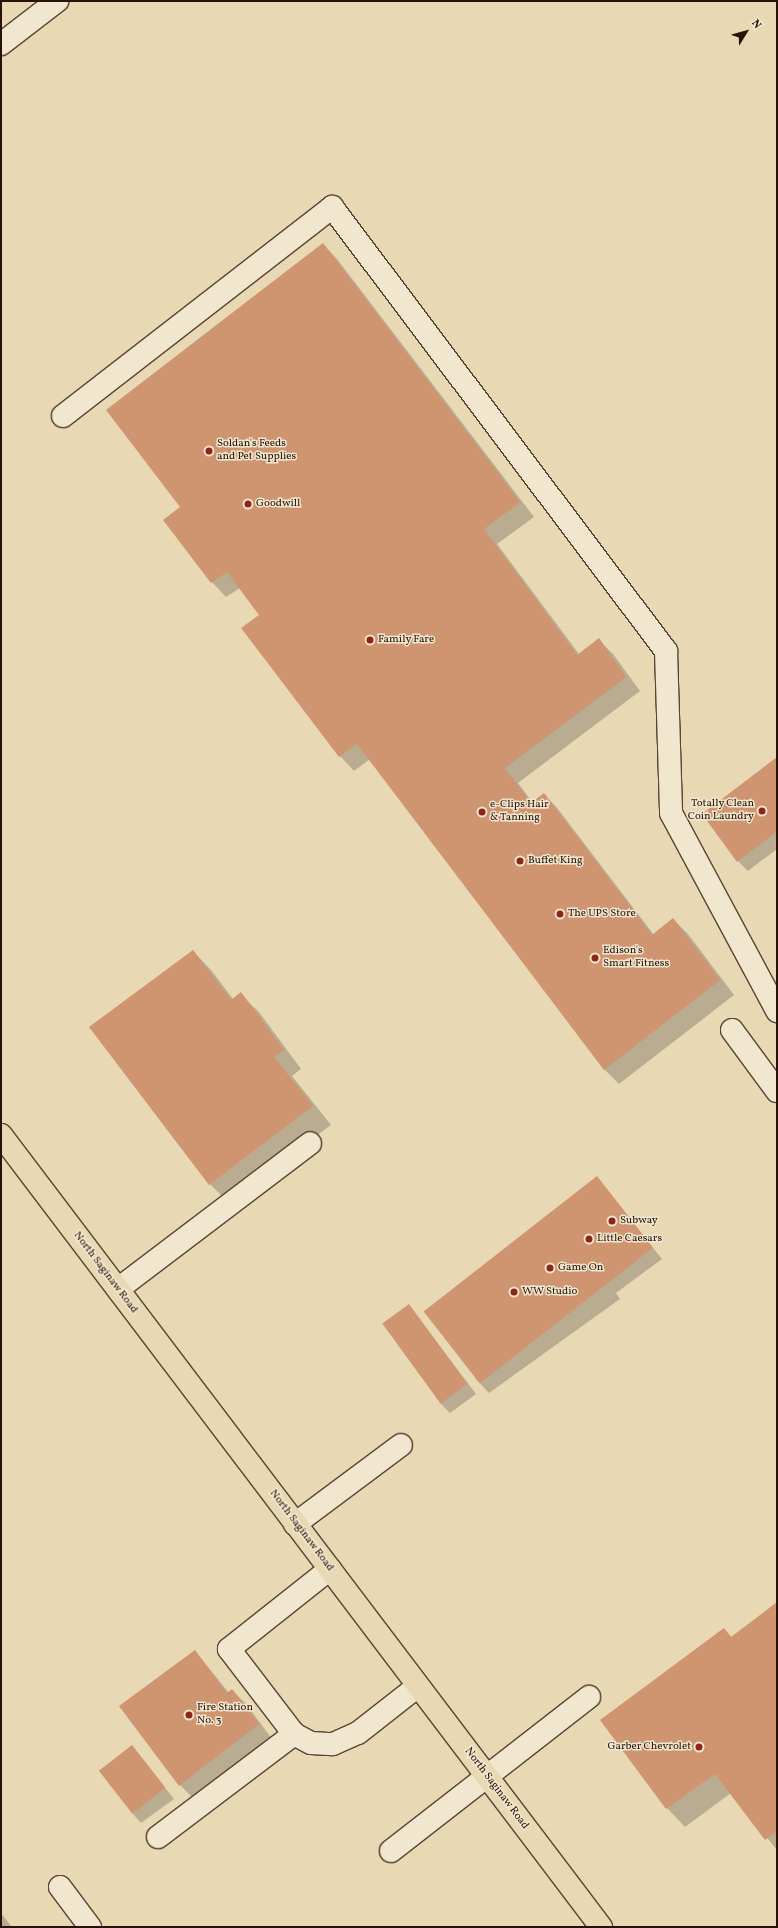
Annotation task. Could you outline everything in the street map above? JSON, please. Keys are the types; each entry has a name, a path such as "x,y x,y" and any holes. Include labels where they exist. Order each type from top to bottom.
{"main road":[{"name":"North Saginaw Road","path":"1,1135 601,1927"}],"street":[{"path":"1,44 57,1"},
{"path":"63,416 332,207 666,651 671,813 777,1011"},
{"path":"732,1030 777,1091"},
{"path":"118,1289 310,1143"},
{"path":"295,1524 401,1445"},
{"path":"330,1569 229,1648 294,1734 311,1743 333,1744 358,1732 418,1686"},
{"path":"391,1851 488,1778 589,1697"},
{"path":"158,1837 294,1734"},
{"path":"60,1887 90,1927"}],"building":[{"path":"323,243 520,502 484,529 577,655 599,638 626,677 505,768 531,803 544,793 652,935 673,918 720,980 604,1070 357,744 339,757 241,628 259,615 227,572 211,583 163,520 180,507 106,410"},
{"path":"777,757 777,831 737,862 702,814"},
{"path":"193,950 231,1000 241,992 284,1050 274,1057 313,1106 209,1185 89,1027"},
{"path":"597,1176 653,1248 480,1383 424,1311"},
{"path":"409,1304 467,1384 440,1403 382,1323"},
{"name":"Garber Chevrolet","path":"777,1602 777,1831 765,1840 715,1774 666,1809 600,1720 724,1628 731,1637"},
{"name":"Fire Station No. 3","path":"195,1650 227,1693 232,1689 259,1724 179,1786 119,1706"},
{"path":"132,1745 165,1788 132,1813 99,1771"}],"place":[{"name":"Soldan's Feeds and Pet Supplies","path":"209,451"},
{"name":"Goodwill","path":"248,504"},
{"name":"Family Fare","path":"370,640"},
{"name":"Totally Clean Coin Laundry","path":"762,811"},
{"name":"e-Clips Hair & Tanning","path":"482,812"},
{"name":"Buffet King","path":"520,861"},
{"name":"The UPS Store","path":"560,914"},
{"name":"Edison's Smart Fitness","path":"595,958"},
{"name":"Subway","path":"612,1221"},
{"name":"Little Caesars","path":"589,1239"},
{"name":"Game On","path":"550,1268"},
{"name":"WW Studio","path":"514,1292"},
{"name":"Fire Station No. 3","path":"189,1715"},
{"name":"Garber Chevrolet","path":"699,1747"}]}
